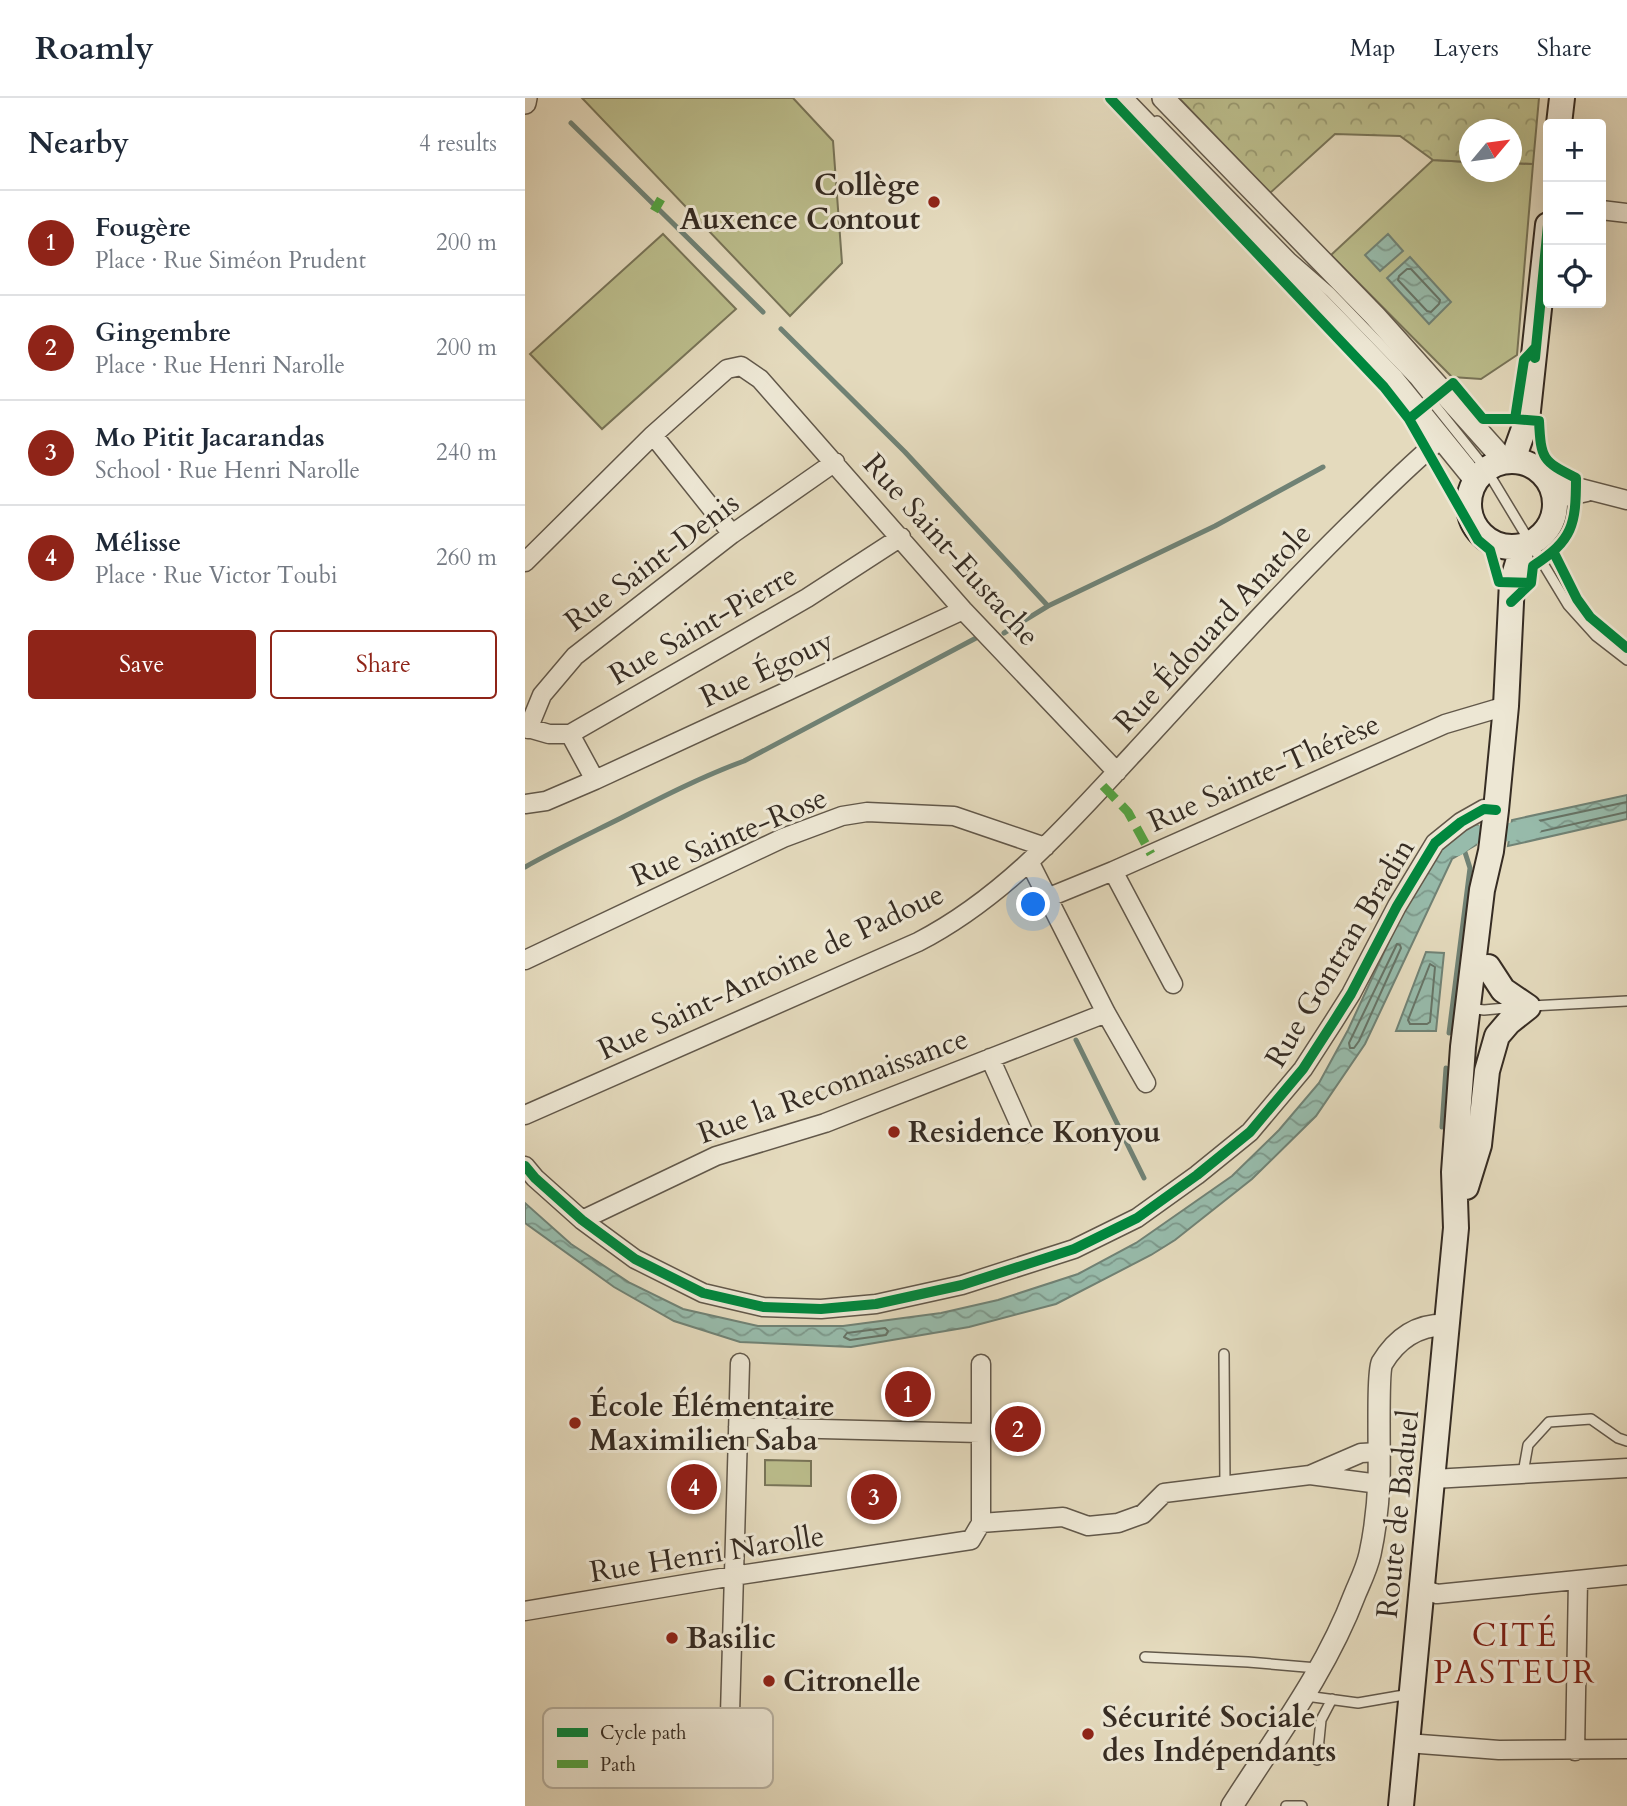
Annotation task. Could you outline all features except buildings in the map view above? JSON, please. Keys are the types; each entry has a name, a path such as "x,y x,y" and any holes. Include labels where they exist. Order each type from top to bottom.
{"main road":[{"path":"1560,119 1562,98"},
{"path":"1494,543 1508,547 1528,544 1543,535 1555,512 1518,474 1517,449 1527,420 1546,245"},
{"name":"Route de Baduel","path":"1456,1228 1466,1187 1482,890 1496,815 1506,706 1512,582 1508,568 1494,543 1482,535 1473,523 1470,501 1518,474"},
{"name":"Route de Baduel","path":"1512,582 1528,544"},
{"name":"Route de Baduel","path":"1401,1806 1456,1228 1454,1172 1476,1009 1487,967 1495,888 1491,850"},
{"path":"1466,1187 1479,1145 1487,1071 1497,1036 1509,1021 1528,1007 1503,990 1487,967"}],"street":[{"path":"525,103 526,98"},
{"path":"1121,98 1393,379 1442,438 1518,474 1627,500"},
{"path":"1163,98 1375,316 1518,474"},
{"path":"1606,211 1627,213"},
{"name":"Rue Saint-Eustache","path":"653,435 717,377 733,367 744,367 760,379 964,610 1117,772"},
{"path":"525,562 653,435 732,534"},
{"name":"Rue Édouard Anatole","path":"1030,863 1291,582 1418,457 1442,438"},
{"name":"Rue Saint-Denis","path":"527,728 543,695 575,656 732,534 835,461"},
{"name":"Rue Saint-Pierre","path":"570,734 807,598 901,537"},
{"name":"Rue Égouy","path":"525,804 545,801 595,779 964,610"},
{"name":"Rue Sainte-Thérèse","path":"1047,898 1445,724 1506,706"},
{"path":"527,728 549,734 570,734 595,779"},
{"name":"Rue Gontran Bradin","path":"525,1166 582,1220 635,1259 703,1293 763,1307 821,1309 877,1304 963,1285 1074,1249 1137,1218 1198,1175 1250,1132 1303,1069 1334,1021 1435,843 1461,822 1483,809 1496,815"},
{"name":"Rue Sainte-Rose","path":"525,960 783,838 842,816 867,812 954,816 1045,847"},
{"path":"1030,863 1106,1013 1146,1083"},
{"name":"Rue Saint-Antoine de Padoue","path":"525,1115 918,942 961,918 1030,863"},
{"path":"1113,871 1173,984"},
{"name":"Rue la Reconnaissance","path":"582,1220 716,1156 825,1123 1106,1013"},
{"path":"990,1058 1024,1134"},
{"path":"1232,1806 1304,1696 1344,1624 1370,1556 1379,1484 1380,1366 1396,1345 1416,1329 1447,1325"},
{"path":"730,1708 740,1363"},
{"path":"981,1364 981,1523 1063,1517 1088,1526 1118,1523 1143,1514 1164,1493 1310,1475 1379,1484"},
{"path":"738,1427 980,1433"},
{"path":"1310,1475 1361,1453 1379,1452"},
{"path":"1433,1479 1627,1468"},
{"name":"Rue Henri Narolle","path":"525,1612 733,1576 971,1540 981,1523"},
{"path":"1423,1589 1437,1594 1627,1575"},
{"path":"1576,1751 1578,1580"},
{"path":"1407,1743 1499,1750 1627,1749"}],"lane":[{"path":"1134,98 1414,379 1518,474 1528,544 1568,605 1596,636 1627,660"},
{"path":"1151,98 1299,251 1330,292"},
{"path":"1476,1009 1627,1000"},
{"path":"1224,1354 1225,1485"},
{"path":"1523,1473 1528,1445 1549,1422 1591,1419 1618,1438 1627,1441"},
{"path":"1145,1657 1319,1669"},
{"path":"1304,1696 1358,1703 1411,1694"},
{"path":"1317,1760 1321,1720 1332,1699"},
{"path":"1286,1806 1302,1806"}],"green space":[{"path":"582,98 793,98 833,141 842,263 790,316"},
{"path":"1179,98 1539,98 1533,164 1522,163 1522,119 1459,119 1459,161 1433,160 1400,136 1335,134 1270,193"},
{"path":"1433,160 1459,161 1459,182 1522,182 1522,163 1533,164 1517,355 1481,379 1452,377 1331,255"},
{"path":"663,234 736,309 602,429 530,354"},
{"path":"765,1460 811,1461 811,1486 765,1485"}],"water":[{"path":"1388,234 1403,251 1380,271 1365,255"},
{"path":"1410,257 1451,302 1429,324 1387,278"},
{"path":"1627,795 1627,819 1508,846 1512,820"},
{"path":"1478,826 1476,845 1452,859 1365,1044 1316,1116 1252,1179 1175,1240 1056,1304 969,1327 851,1347 740,1342 674,1321 614,1287 525,1223 525,1203 571,1244 630,1283 683,1309 758,1326 843,1326 941,1313 998,1300 1078,1274 1136,1243 1232,1176 1279,1130 1319,1083 1348,1030 1399,920 1438,853 1461,831"},
{"path":"1426,952 1444,953 1436,1031 1396,1031"}],"waterway":[{"path":"571,123 763,312"},
{"path":"781,329 905,452 1048,606"},
{"path":"1004,633 1048,606 1215,526 1323,467"},
{"path":"525,867 667,795 744,761 978,637"},
{"path":"1457,847 1473,835 1533,827"},
{"path":"1449,1033 1470,868 1463,846"},
{"path":"1076,1040 1144,1178"},
{"path":"1442,1127 1446,1068"}],"marked path":[{"path":"654,211 661,199"},
{"path":"1103,786 1128,812 1151,854"}],"cycle path":[{"path":"1110,98 1384,387 1409,419 1478,540 1490,550 1499,582 1531,583"},
{"path":"1535,358 1546,245"},
{"path":"1409,419 1453,383 1483,419 1515,419 1524,360 1536,347"},
{"path":"1511,602 1531,583 1533,566 1557,548 1564,539 1573,520 1576,494 1576,478 1550,463 1545,457 1539,421 1515,419"},
{"path":"1554,553 1577,599 1590,617 1627,648"},
{"path":"525,1166 582,1220 635,1259 703,1293 763,1307 821,1309 876,1304 962,1285 1074,1249 1137,1218 1197,1175 1250,1132 1303,1069 1334,1021 1435,843 1461,822 1484,809 1496,810"}],"place":[{"name":"Collège Auxence Contout","path":"934,202"},
{"name":"Residence Konyou","path":"894,1132"},
{"name":"Fougère","path":"908,1394"},
{"name":"École Élémentaire Maximilien Saba","path":"575,1423"},
{"name":"Gingembre","path":"1018,1429"},
{"name":"Mélisse","path":"694,1487"},
{"name":"Mo Pitit Jacarandas","path":"874,1497"},
{"name":"Basilic","path":"672,1638"},
{"name":"Citronelle","path":"769,1681"},
{"name":"Sécurité Sociale des Indépendants","path":"1088,1734"}],"district":[{"name":"CITÉ PASTEUR","path":"1515,1654"}]}
